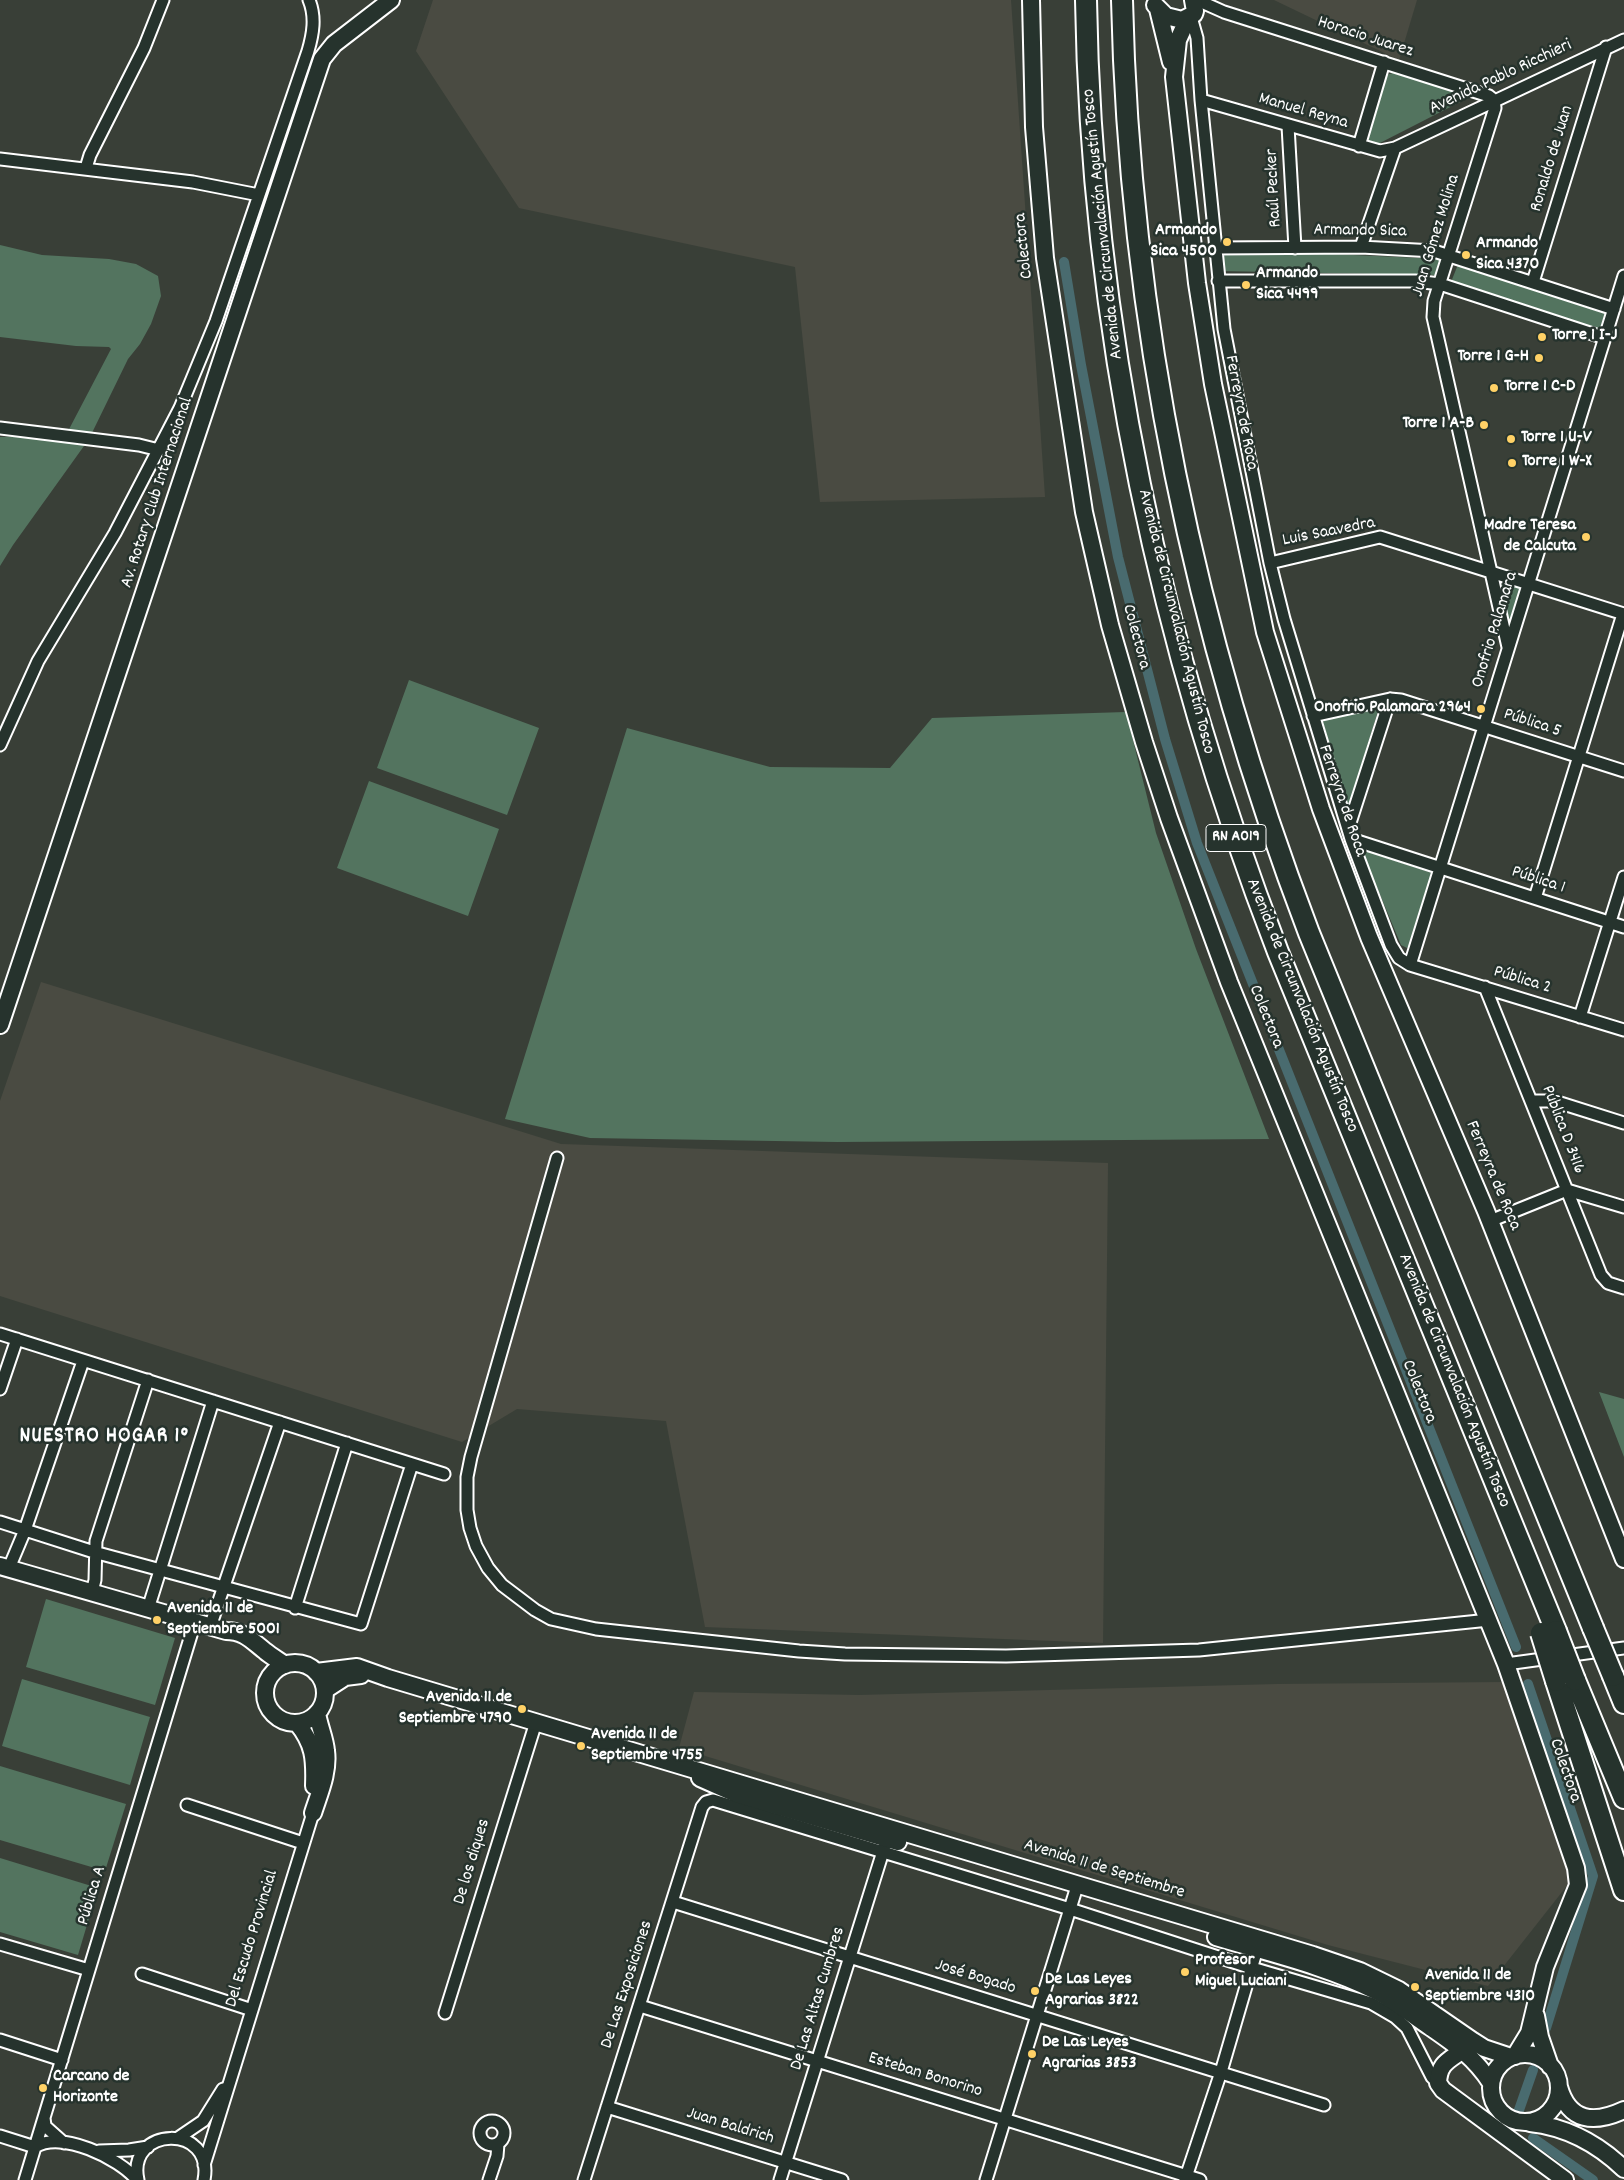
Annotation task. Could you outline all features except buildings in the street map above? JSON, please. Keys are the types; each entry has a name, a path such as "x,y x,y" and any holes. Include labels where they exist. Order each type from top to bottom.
{"highway":[{"name":"Avenida de Circunvalación Agustín Tosco","path":"1086,0 1094,172 1117,354 1151,537 1197,716 1237,842 1274,944 1511,1522 1531,1601 1548,1632 1566,1680"},
{"name":"Avenida de Circunvalación Agustín Tosco","path":"1122,0 1131,169 1148,319 1176,484 1198,583 1250,766 1291,886 1493,1384 1618,1671 1624,1703"},
{"path":"1566,1680 1624,1798"},
{"path":"1566,1680 1624,1890"}],"main road":[{"name":"Av. Rotary Club Internacional","path":"0,1025 322,59 334,44 391,0"},
{"name":"Colectora","path":"1031,0 1034,128 1045,258 1084,512 1113,634 1144,742 1166,810 1228,982 1506,1664 1578,1874 1578,1885 1545,1968 1529,2033 1513,2057"},
{"path":"1156,5 1166,16 1173,19 1193,9"},
{"path":"1156,5 1174,76"},
{"name":"Ferreyra de Roca","path":"1193,9 1178,40 1174,76 1192,240 1207,350 1265,632 1321,809 1369,937 1490,1221 1624,1559"},
{"path":"5,1567 226,1631 237,1631 250,1638 265,1652 285,1665"},
{"path":"226,1631 253,1650 264,1669 267,1682"},
{"path":"299,1663 308,1666 316,1672 322,1680 325,1690 323,1702 317,1713 308,1720 297,1723 280,1719 268,1707 265,1690 272,1673 285,1665 299,1663"},
{"path":"316,1672 357,1667 388,1678"},
{"path":"325,1690 345,1677 366,1674 388,1678"},
{"name":"Avenida 11 de Septiembre","path":"388,1678 711,1773 887,1839"},
{"path":"313,1813 324,1779 326,1762 326,1751 317,1713"},
{"path":"297,1723 310,1742 313,1752 315,1765 313,1813"},
{"name":"Avenida 11 de Septiembre","path":"667,1761 708,1783 736,1794 1257,1949 1348,1979 1378,1992 1463,2050 1476,2062 1491,2084"},
{"name":"Avenida 11 de Septiembre","path":"1074,1895 1312,1954 1360,1971 1399,1990 1484,2048 1513,2057"},
{"name":"Colectora","path":"1535,2009 1540,2037 1550,2066"},
{"path":"1463,2050 1443,2064 1439,2070 1438,2083 1447,2094 1565,2180"},
{"path":"1624,2110 1602,2118 1581,2116 1567,2107 1556,2076 1550,2066 1534,2055 1513,2057 1498,2068 1491,2084 1492,2099 1500,2112 1513,2120 1549,2125 1577,2135 1624,2169"},
{"path":"1528,2122 1544,2116 1552,2108 1557,2098 1559,2087"}],"street":[{"path":"86,168 90,155 144,48 163,0"},
{"path":"0,745 38,661 115,533 159,450 180,408 207,345 312,38 313,14 309,0"},
{"name":"Horacio Juarez","path":"1193,9 1224,12 1489,96 1494,100"},
{"name":"Ferreyra de Roca","path":"1193,9 1218,281 1230,369 1270,563"},
{"name":"Avenida Pablo Ricchieri","path":"1394,148 1622,42"},
{"name":"Ronaldo de Juan","path":"1533,282 1606,48"},
{"path":"1359,146 1384,62"},
{"name":"Manuel Reyna","path":"1202,100 1359,146 1380,151 1394,148"},
{"name":"Juan Gómez Molina","path":"1494,100 1495,108 1434,301 1433,317 1508,648"},
{"name":"Raúl Pecker","path":"1288,126 1296,248"},
{"path":"1361,247 1394,148"},
{"path":"0,159 211,184 259,195"},
{"name":"Armando Sica","path":"1216,248 1361,247 1434,251 1449,254 1614,309"},
{"name":"Onofrio Palamara","path":"1410,964 1624,276"},
{"path":"1218,281 1415,281 1440,284 1605,338"},
{"path":"0,428 139,445 159,450"},
{"name":"Luis Saavedra","path":"1270,563 1380,537 1624,614"},
{"path":"1270,563 1284,619 1350,834 1391,945 1399,958 1410,964"},
{"path":"1535,898 1624,614"},
{"path":"1350,834 1390,699"},
{"name":"Pública 5","path":"1313,716 1390,699 1402,700 1624,771"},
{"name":"Pública 1","path":"1350,834 1441,868 1624,927"},
{"path":"1580,1017 1624,876"},
{"name":"Pública 2","path":"1410,964 1624,1030"},
{"name":"Pública D 3416","path":"1485,988 1601,1276 1608,1283 1624,1288"},
{"path":"1532,1101 1554,1101 1624,1123"},
{"path":"557,1158 471,1456 466,1494 470,1528 476,1546 488,1568 502,1586 516,1598 551,1618 596,1629 799,1651 855,1654 1006,1656 1199,1650 1489,1620"},
{"path":"1490,1221 1567,1190 1624,1207"},
{"path":"0,1334 444,1474"},
{"path":"0,1389 17,1339"},
{"path":"5,1567 25,1530 83,1360"},
{"path":"92,1592 95,1580 94,1552 96,1541 148,1380"},
{"path":"148,1609 213,1401"},
{"name":"Pública A","path":"25,2180 89,1970 203,1624 223,1588 280,1422"},
{"path":"295,1608 347,1443"},
{"path":"0,1522 94,1552 295,1608 361,1624 412,1464"},
{"path":"1506,1664 1624,1648"},
{"name":"De los diques","path":"445,2013 536,1722"},
{"name":"De Las Exposiciones","path":"584,2180 702,1807 706,1802 713,1800 887,1839"},
{"path":"187,1806 303,1843"},
{"name":"Del Escudo Provincial","path":"204,2180 204,2165 313,1813"},
{"path":"887,1839 1074,1895 1252,1968 1381,2008 1407,2028 1432,2077 1438,2083"},
{"name":"De Las Altas Cumbres","path":"780,2180 887,1839"},
{"path":"986,2180 1074,1895"},
{"name":"José Bogado","path":"673,1902 1324,2105"},
{"path":"0,1944 89,1970"},
{"path":"1186,2178 1221,2072 1257,1949"},
{"path":"142,1974 252,2010"},
{"name":"Esteban Bonorino","path":"640,2006 1005,2119 1186,2178 1200,2180"},
{"path":"0,2040 62,2060"},
{"name":"Del Escudo Provincial","path":"178,2138 203,2120 232,2078"},
{"name":"Juan Baldrich","path":"607,2107 842,2180"},
{"path":"44,2118 45,2126 64,2142"},
{"path":"0,2136 35,2147 43,2142 64,2142 95,2151 116,2161 138,2180"},
{"path":"95,2151 129,2150 148,2147 159,2140 178,2138 195,2148 204,2165"},
{"path":"489,2180 498,2144"},
{"path":"138,2180 138,2163 148,2147"}],"shaded area":[{"path":"433,0 1011,0 1045,497 820,502 795,267 519,208 416,51"},
{"path":"1274,0 1417,0 1399,60"},
{"path":"41,982 561,1144 1108,1163 1103,1643 705,1627 666,1421 517,1409 462,1442 0,1296 0,1101"},
{"path":"1507,1682 1573,1878 1488,1986 1328,1945 679,1748 694,1692 859,1695 1278,1684"}],"green space":[{"path":"1393,73 1461,93 1465,97 1462,101 1376,145 1368,143 1367,138 1386,75"},
{"path":"0,245 42,255 109,259 136,264 158,276 161,296 151,324 140,344 128,359 89,439 0,566 0,437 66,435 111,349 109,347 76,346 0,337"},
{"path":"1331,254 1442,259 1436,275 1218,271 1215,255"},
{"path":"1459,262 1608,315 1603,333 1451,282"},
{"path":"1504,581 1521,587 1511,623 1508,620 1501,587"},
{"path":"409,680 539,728 507,815 377,768"},
{"path":"1372,706 1378,711 1348,809 1323,722"},
{"path":"1126,712 1156,833 1196,949 1269,1139 837,1142 590,1138 505,1119 627,728 770,767 890,768 932,718"},
{"path":"369,781 499,829 468,916 337,868"},
{"path":"1366,851 1432,873 1410,946 1407,948 1401,945 1363,854"},
{"path":"1599,1392 1624,1399 1624,1457"},
{"path":"46,1599 175,1638 155,1705 26,1667"},
{"path":"22,1679 150,1717 130,1785 2,1746"},
{"path":"0,1766 126,1804 105,1871 0,1840"},
{"path":"0,1858 98,1888 78,1955 0,1932"}],"waterway":[{"path":"1064,262 1081,365 1118,557 1165,739 1197,843 1516,1647"},
{"path":"1528,1684 1593,1876 1546,2028"},
{"path":"1519,2110 1533,2070"},
{"path":"1533,2138 1593,2180"}],"place":[{"name":"Armando Sica 4500","path":"1227,242"},
{"name":"Armando Sica 4370","path":"1466,255"},
{"name":"Armando Sica 4499","path":"1246,285"},
{"name":"Torre 1 I-J","path":"1542,337"},
{"name":"Torre 1 G-H","path":"1539,358"},
{"name":"Torre 1 C-D","path":"1494,388"},
{"name":"Torre 1 A-B","path":"1484,425"},
{"name":"Torre 1 U-V","path":"1511,439"},
{"name":"Torre 1 W-X","path":"1512,463"},
{"name":"Madre Teresa de Calcuta","path":"1586,537"},
{"name":"Onofrio Palamara 2964","path":"1481,709"},
{"name":"Avenida 11 de Septiembre 5001","path":"157,1620"},
{"name":"Avenida 11 de Septiembre 4790","path":"522,1709"},
{"name":"Avenida 11 de Septiembre 4755","path":"581,1746"},
{"name":"Profesor Miguel Luciani","path":"1185,1972"},
{"name":"Avenida 11 de Septiembre 4310","path":"1415,1987"},
{"name":"De Las Leyes Agrarias 3822","path":"1035,1991"},
{"name":"De Las Leyes Agrarias 3853","path":"1032,2054"},
{"name":"Carcano de Horizonte","path":"43,2088"}],"district":[{"name":"NUESTRO HOGAR 1°","path":"104,1438"}]}
